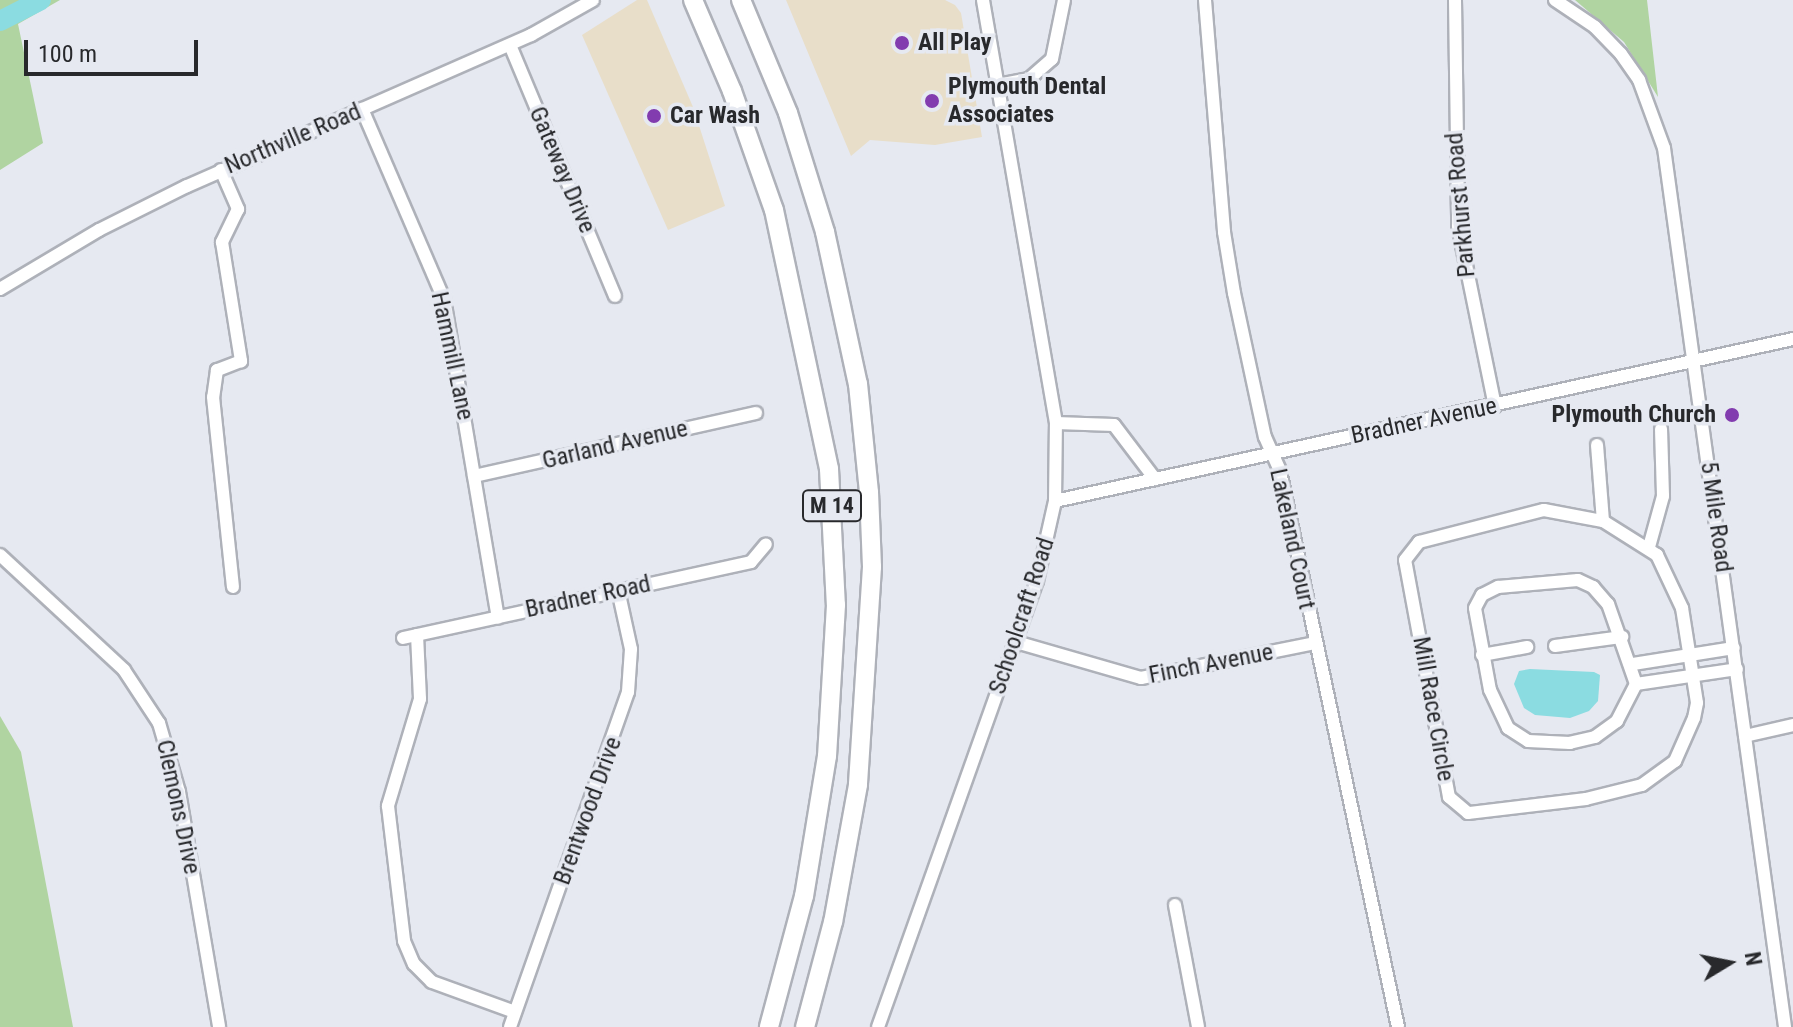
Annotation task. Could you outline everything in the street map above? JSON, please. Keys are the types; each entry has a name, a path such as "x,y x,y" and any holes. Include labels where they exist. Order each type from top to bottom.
{"highway":[{"name":"M 14","path":"693,0 774,210 829,469 836,605 827,756 804,896 769,1027"},
{"name":"M 14","path":"741,0 788,113 825,232 858,384 869,492 872,567 858,785 833,922 805,1027"}],"street":[{"name":"Northville Road","path":"0,289 99,230 221,170 510,45 593,0"},
{"name":"Schoolcraft Road","path":"878,1027 1044,560 1055,501 1056,423 983,0"},
{"path":"998,85 1037,75 1052,59 1064,0"},
{"name":"Lakeland Court","path":"1205,0 1224,232 1247,356 1315,643 1398,1027"},
{"name":"Parkhurst Road","path":"1455,0 1458,226 1495,406"},
{"name":"5 Mile Road","path":"1555,0 1614,46 1639,80 1653,111 1670,174 1785,1027"},
{"name":"Gateway Drive","path":"510,45 615,296"},
{"name":"Hammill Lane","path":"362,109 444,299 498,617"},
{"path":"221,170 238,209 222,242 241,361 222,365 213,383 233,587"},
{"name":"Bradner Avenue","path":"1055,501 1793,339"},
{"name":"Garland Avenue","path":"474,476 756,413"},
{"path":"1056,423 1114,425 1155,479"},
{"path":"1649,547 1663,496 1661,429"},
{"path":"1597,445 1603,521"},
{"name":"Mill Race Circle","path":"1566,511 1603,521 1649,547 1677,592 1697,703 1689,734 1675,761 1651,780 1586,799 1475,813 1462,811 1451,801 1405,569 1408,552 1419,542 1526,512 1566,511"},
{"name":"Bradner Road","path":"403,638 751,562 766,544"},
{"name":"Clemons Drive","path":"0,555 124,670 159,723 179,792 219,1027"},
{"path":"1587,583 1603,596 1633,664 1636,684 1617,721 1595,737 1570,743 1528,741 1508,728 1500,715 1482,655 1477,602 1487,591 1508,584 1587,583"},
{"name":"Brentwood Drive","path":"510,1027 628,692 631,649 618,590"},
{"path":"417,635 420,699 388,806 404,941 414,964 432,982 515,1012"},
{"path":"1555,646 1622,637"},
{"name":"Finch Avenue","path":"1016,642 1141,678 1315,643"},
{"path":"1482,655 1527,647"},
{"path":"1633,664 1734,648"},
{"path":"1636,684 1737,669"},
{"path":"1745,736 1793,725"},
{"path":"1175,905 1198,1027"}],"shaded area":[{"path":"637,0 647,0 693,107 725,206 668,230 582,35"},
{"path":"786,0 945,0 955,5 961,13 982,137 935,145 870,140 851,156"}],"green space":[{"path":"0,0 60,0 18,24 43,143 0,170"},
{"path":"1575,0 1647,0 1658,97 1624,42"},
{"path":"0,716 21,752 73,1027 0,1027"}],"water":[{"path":"1519,671 1594,672 1600,675 1598,701 1589,711 1570,718 1535,715 1524,708 1514,684"}],"waterway":[{"path":"0,21 41,0"}],"place":[{"name":"All Play","path":"902,43"},
{"name":"Plymouth Dental Associates","path":"932,101"},
{"name":"Car Wash","path":"654,116"},
{"name":"Plymouth Church","path":"1732,415"}]}
